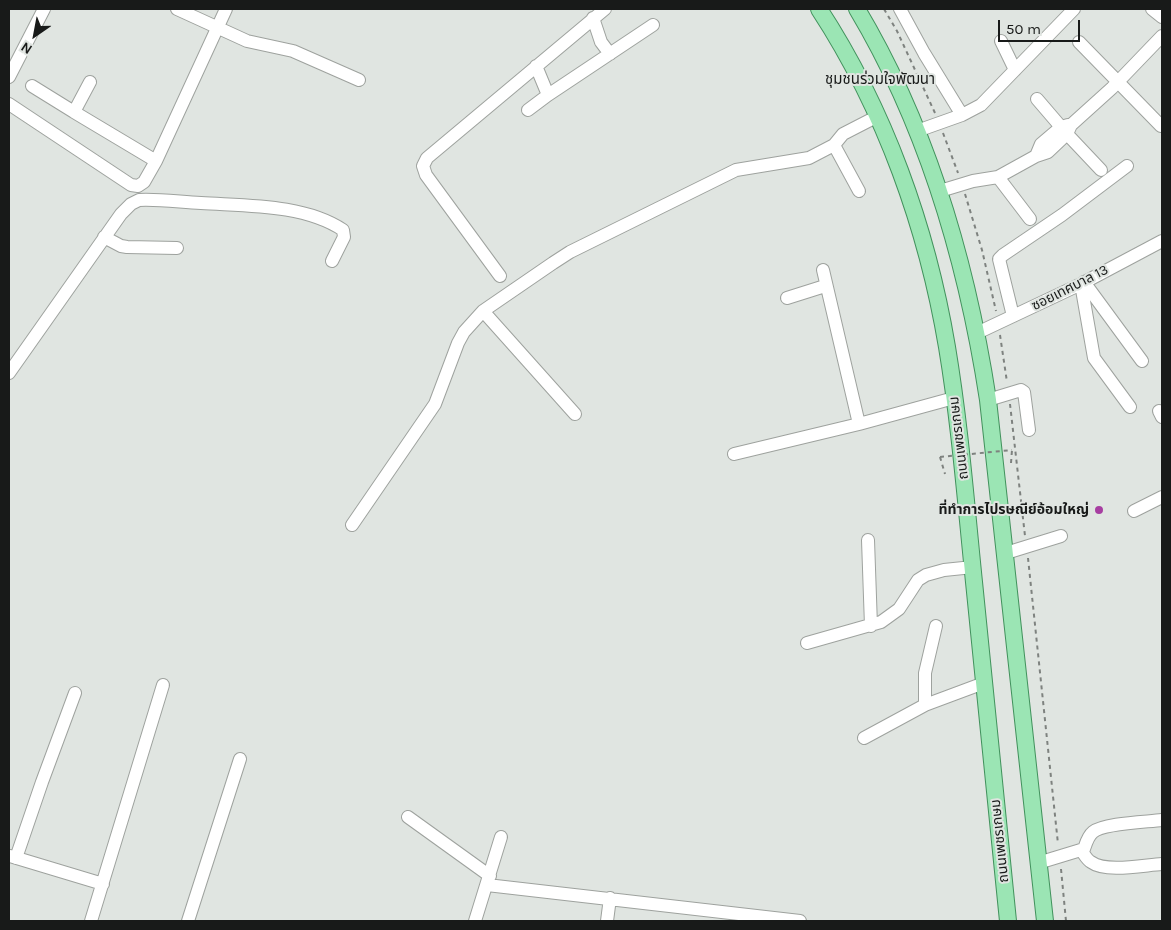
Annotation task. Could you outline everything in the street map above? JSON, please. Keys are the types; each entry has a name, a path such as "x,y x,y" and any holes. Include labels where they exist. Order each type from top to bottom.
{"main road":[{"name":"ถนนเพชรเกษม","path":"819,9 841,43 878,116 907,191 923,240 942,320 954,398 973,567 1008,921"},
{"path":"857,9 901,92 940,191 977,333 988,400 1006,553 1045,921"}],"street":[{"path":"9,77 44,9"},
{"path":"177,9 247,41 294,50 359,80"},
{"path":"11,110 131,185 138,186 144,182 156,161 226,9"},
{"path":"500,276 426,175 422,166 427,158 605,9"},
{"path":"900,9 924,54 962,115"},
{"path":"917,131 962,115 981,105 1074,9"},
{"path":"1152,9 1162,17"},
{"path":"593,18 601,42 610,54"},
{"path":"528,110 653,25"},
{"path":"940,191 962,184 998,177 1036,156 1048,152 1066,129 1118,81 1162,36"},
{"path":"1001,41 1015,70"},
{"path":"1079,42 1161,126"},
{"path":"536,66 548,95"},
{"path":"74,112 90,82"},
{"path":"32,86 156,161"},
{"path":"1037,99 1101,170"},
{"path":"352,525 435,404 458,343 464,332 483,311 570,252 736,170 808,158 834,145 843,134 878,116"},
{"path":"834,145 859,191"},
{"path":"1013,316 1000,259 1004,254 1062,215 1127,166"},
{"path":"998,177 1030,219"},
{"path":"138,186 139,200"},
{"path":"9,372 104,237 131,204 139,200 272,207 333,223 343,230 344,238 332,260"},
{"path":"104,237 121,246 177,248"},
{"name":"ซอยเทศบาล 13","path":"977,333 1082,283 1162,241"},
{"path":"823,270 825,286 859,424"},
{"path":"1082,283 1142,360"},
{"path":"1082,283 1094,358 1130,407"},
{"path":"787,298 825,286"},
{"path":"483,311 575,414"},
{"path":"988,400 1021,390 1024,392 1029,430"},
{"path":"734,454 859,424 954,398"},
{"path":"1134,511 1162,497"},
{"path":"1006,553 1061,536"},
{"path":"868,540 871,626"},
{"path":"807,643 881,622 898,609 918,580 926,575 973,567"},
{"path":"926,705 925,674 936,626"},
{"path":"864,738 926,705 984,683"},
{"path":"92,921 163,685"},
{"path":"9,870 12,857 76,693"},
{"path":"188,921 240,759"},
{"path":"408,817 489,880 610,898 800,921"},
{"path":"1038,863 1084,849 1087,839 1093,831 1104,827 1162,820"},
{"path":"475,921 501,837"},
{"path":"1081,850 1091,863 1102,867 1162,864"},
{"path":"12,857 103,884"},
{"path":"607,921 610,898"}],"path":[{"path":"884,9 908,54 952,154 982,250 996,310"},
{"path":"1000,335 1015,436 1066,921"},
{"path":"945,474 940,457 1012,450 1011,463"}],"place":[{"name":"ที่ทำการไปรษณีย์อ้อมใหญ่","path":"1099,510"}],"district":[{"name":"ชุมชนร่วมใจพัฒนา","path":"880,80"}]}
